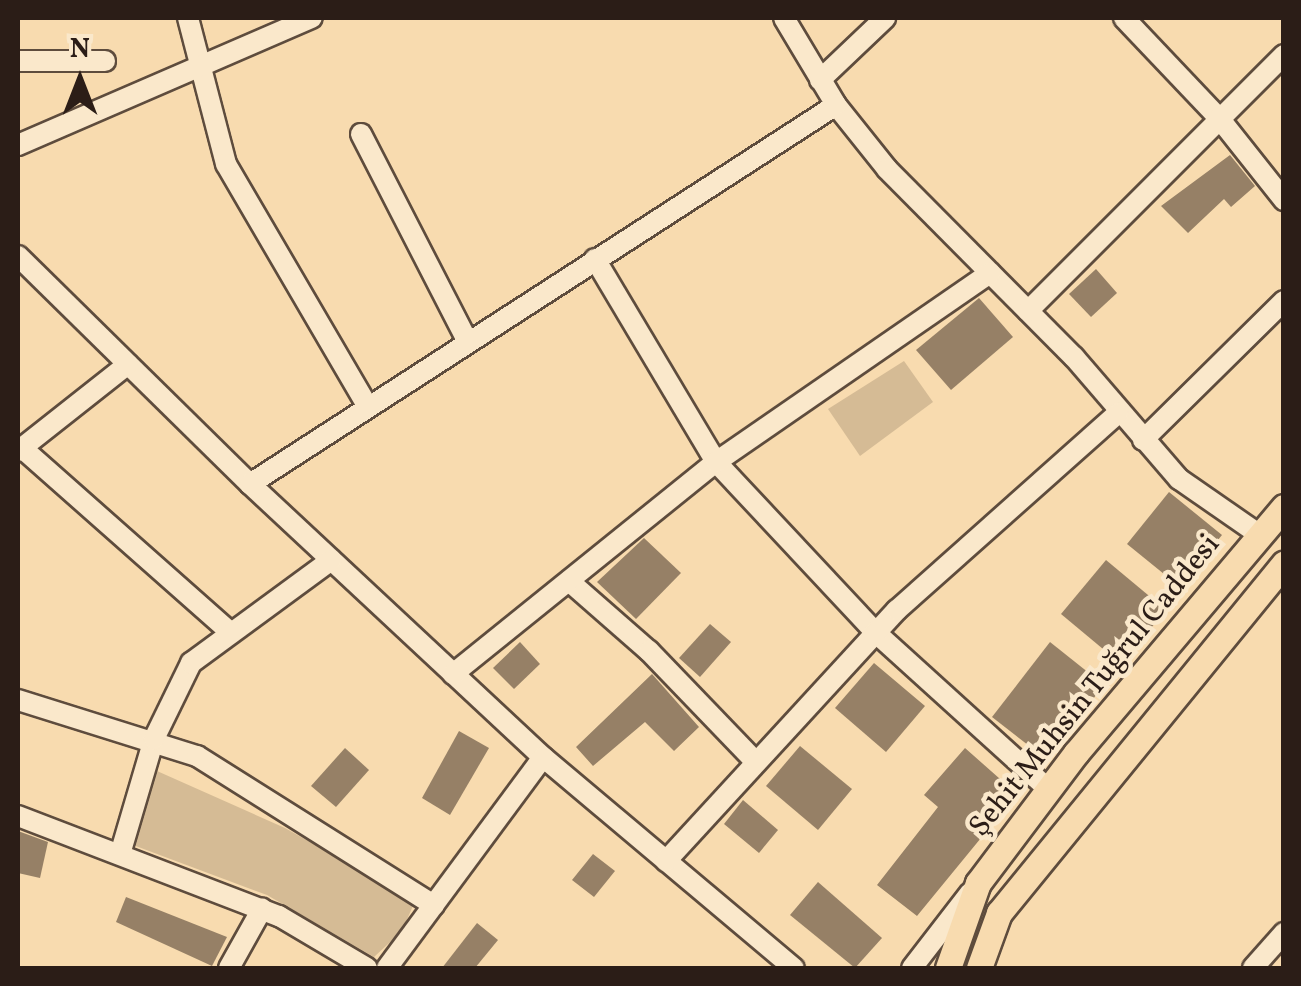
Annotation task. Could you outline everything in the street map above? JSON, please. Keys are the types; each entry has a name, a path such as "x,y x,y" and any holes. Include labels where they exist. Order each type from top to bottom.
{"main road":[{"name":"Şehit Muhsin Tuğrul Caddesi","path":"948,968 978,883 1048,790 1284,507"},
{"path":"978,968 1000,914 1284,564"}],"street":[{"path":"188,18 198,70 226,164 368,407"},
{"path":"18,145 312,18"},
{"path":"784,18 836,105 887,169 1028,311 1179,479 1260,536"},
{"path":"820,80 885,18"},
{"path":"1124,18 1218,118 1284,200"},
{"path":"1028,311 1284,54"},
{"path":"18,60 104,61"},
{"path":"250,484 836,105"},
{"path":"362,134 468,342"},
{"path":"18,256 250,484 543,757 791,967"},
{"path":"595,259 716,462 875,632 1048,790"},
{"path":"454,674 716,462 990,273"},
{"path":"1143,440 1284,301"},
{"path":"128,364 20,450 229,631"},
{"path":"666,861 754,760 875,632 1118,413"},
{"path":"121,851 154,738 191,664 229,631 331,560"},
{"path":"569,581 649,651 754,760"},
{"path":"18,700 154,738 322,829 434,905"},
{"path":"388,968 543,757"},
{"path":"18,816 121,851 262,909 367,968"},
{"path":"912,968 978,883"},
{"path":"229,968 262,909"},
{"path":"1253,968 1284,933"}],"shaded area":[{"path":"904,361 933,402 860,456 828,409"},
{"path":"157,771 285,828 415,901 402,931 374,957 267,895 133,845"}],"building":[{"path":"1230,155 1255,186 1231,207 1224,199 1188,233 1161,206"},
{"path":"1096,269 1117,293 1091,317 1069,294"},
{"path":"979,298 1013,337 951,390 916,350"},
{"path":"1169,492 1222,535 1180,587 1127,544"},
{"path":"644,538 681,573 636,619 597,582"},
{"path":"1106,560 1166,610 1121,664 1061,614"},
{"path":"710,624 731,642 700,677 679,658"},
{"path":"520,642 540,664 514,689 493,668"},
{"path":"1050,642 1104,685 1046,759 992,717"},
{"path":"874,663 925,706 886,752 835,708"},
{"path":"652,674 699,727 674,751 645,722 593,766 576,747"},
{"path":"459,731 489,748 450,815 422,798"},
{"path":"800,746 852,789 818,830 766,786"},
{"path":"345,748 369,770 336,807 311,786"},
{"path":"965,748 1017,794 917,916 877,885 938,807 924,795"},
{"path":"743,800 778,830 759,853 724,824"},
{"path":"18,831 48,842 40,878 18,873"},
{"path":"593,854 615,871 594,897 572,880"},
{"path":"818,882 882,938 855,968 790,915"},
{"path":"126,897 227,937 212,966 116,922"},
{"path":"477,923 498,940 475,968 442,968"}]}
